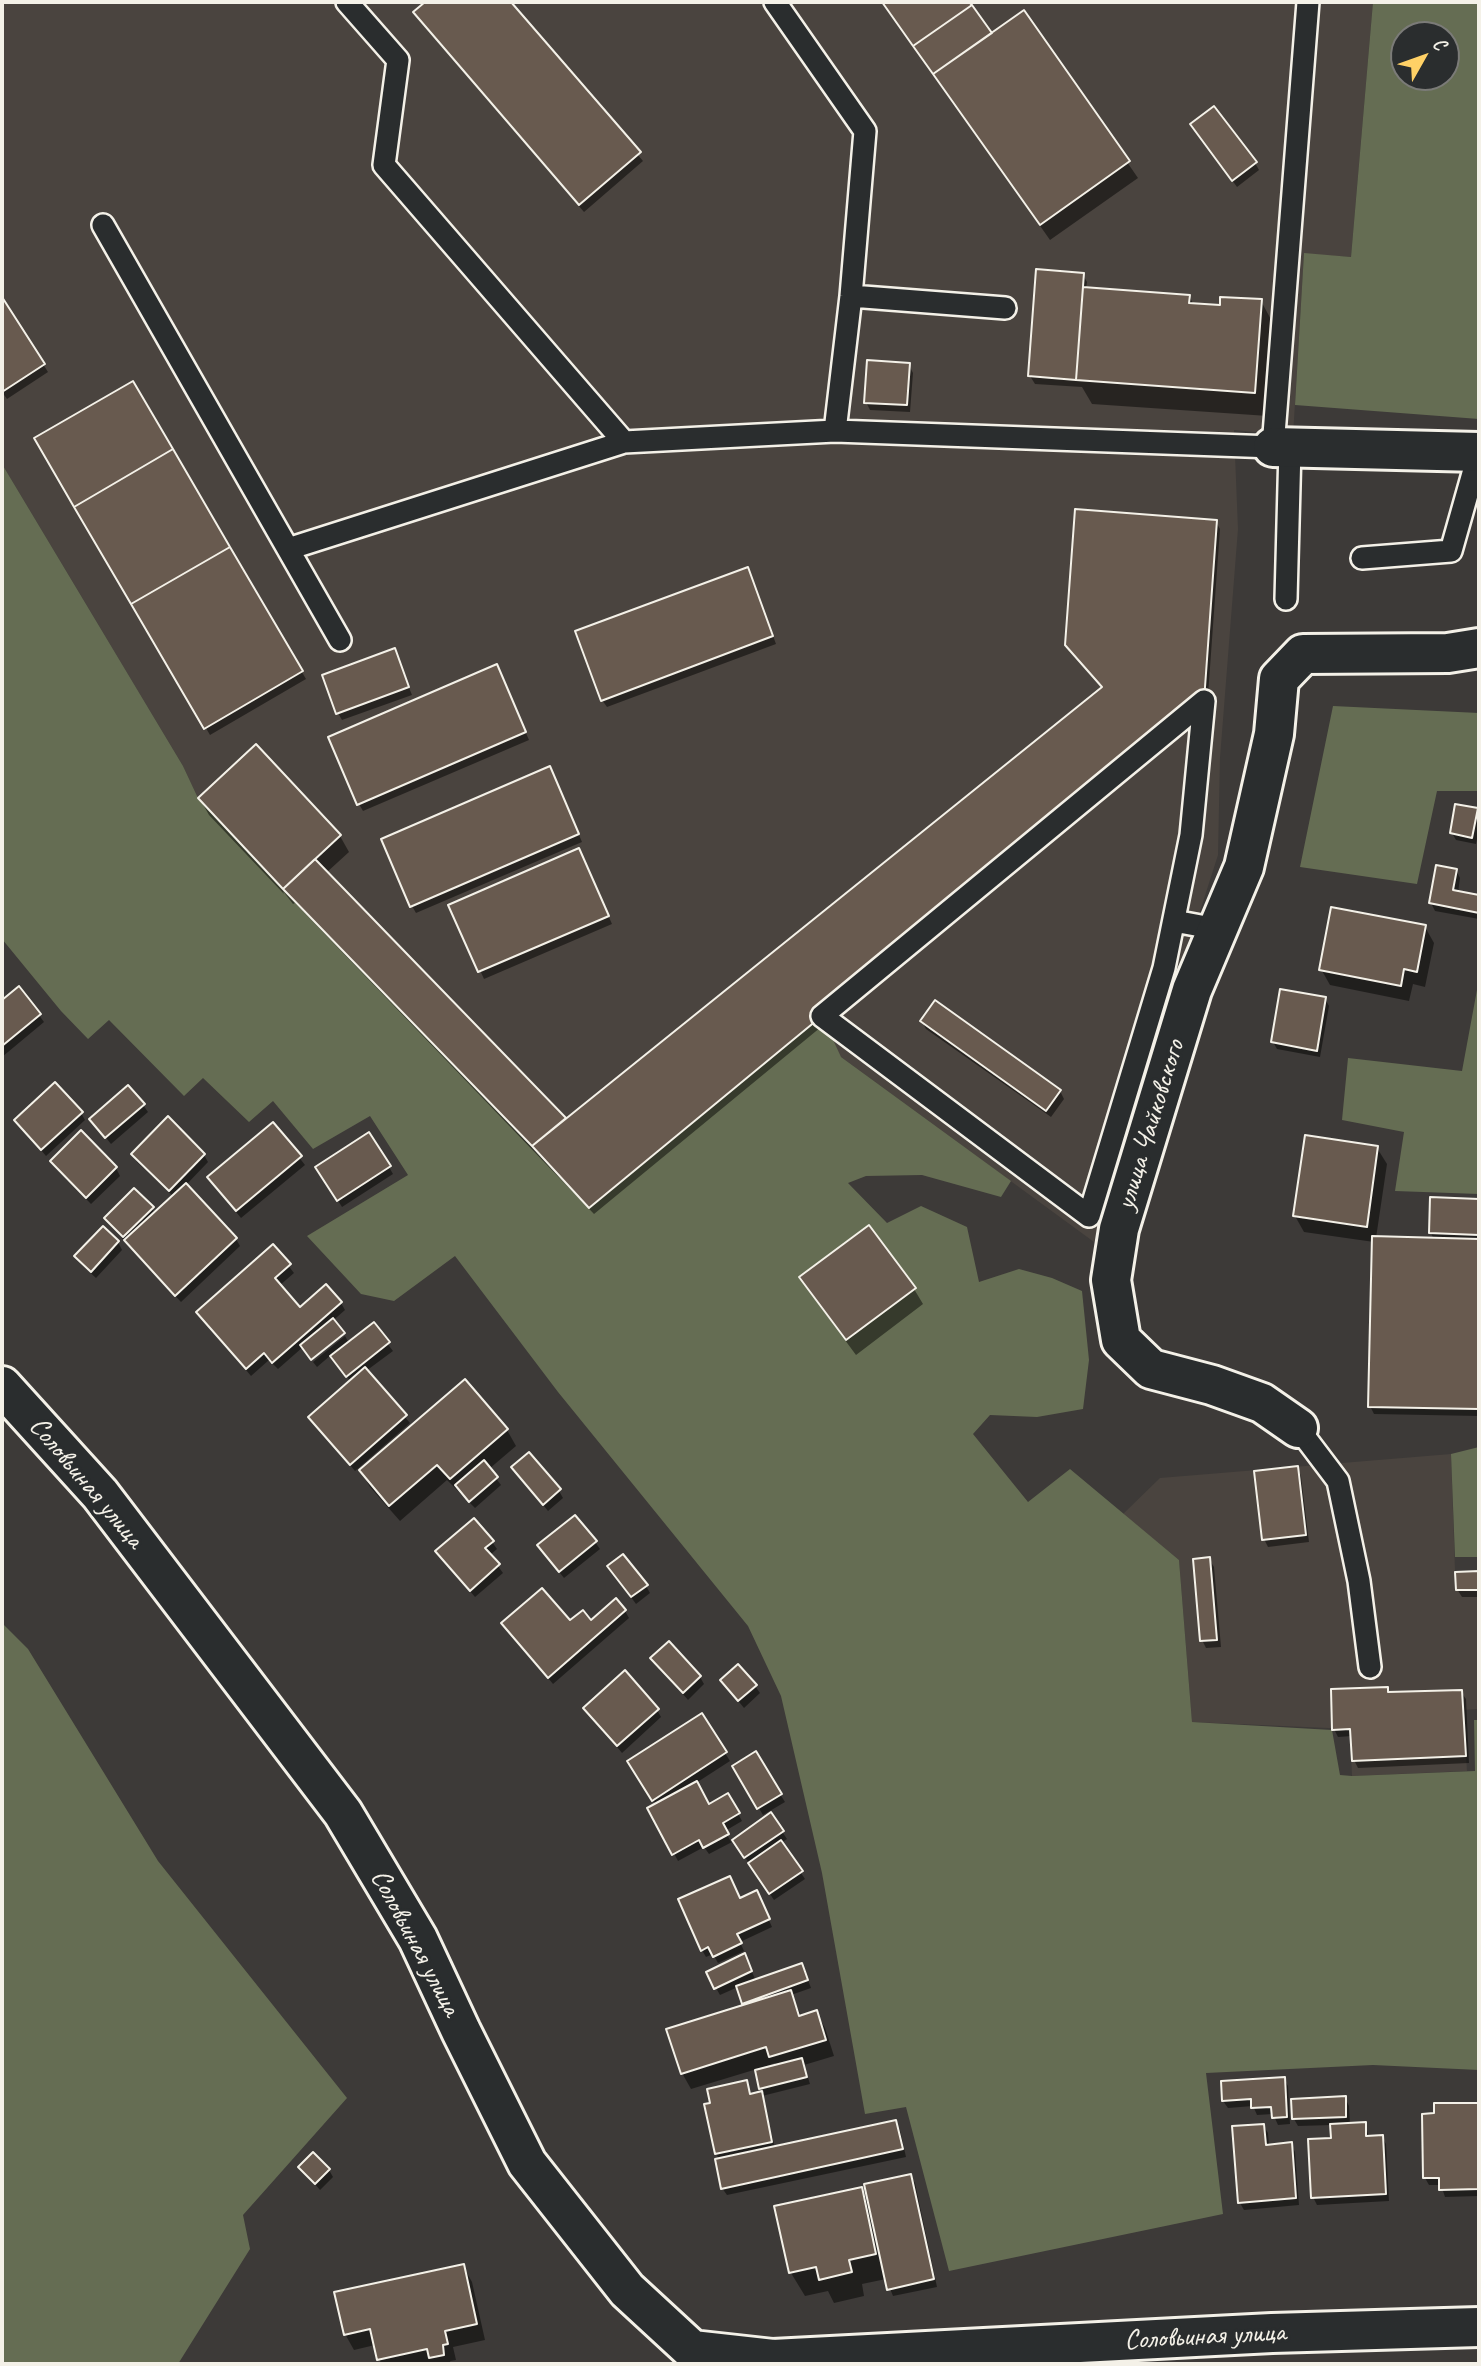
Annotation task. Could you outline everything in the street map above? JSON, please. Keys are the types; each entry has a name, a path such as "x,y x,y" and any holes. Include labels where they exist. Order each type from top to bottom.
{"street":[{"path":"1282,447 1479,452"},
{"name":"улица Чайковского","path":"1298,1428 1262,1402 1151,1369 1121,1340 1111,1280 1123,1216 1192,990 1244,867 1274,734 1279,679 1303,654 1448,653 1479,648"},
{"name":"Соловьиная улица","path":"2,1387 100,1494 343,1813 418,1939 527,2164 627,2290 676,2357 773,2360 889,2358 1272,2333 1479,2327"}],"lane":[{"path":"347,2 398,60 384,165 624,442"},
{"path":"775,2 865,131 851,296 835,431"},
{"path":"1286,599 1282,447 1308,2"},
{"path":"103,225 340,640"},
{"path":"851,296 1005,308"},
{"path":"288,550 624,442 835,431 1282,447"},
{"path":"1362,558 1451,551 1479,452"},
{"path":"1204,701 1191,835 1174,921 1164,968 1089,1216 822,1016 1204,701"},
{"path":"1174,921 1217,929"},
{"name":"улица Чайковского","path":"1298,1428 1338,1481 1359,1581 1370,1667"}],"shaded area":[{"path":"2,2 1373,2 1351,257 1304,254 1293,436 1234,430 1238,529 1220,758 1218,855 1094,1242 841,1057 589,1208 198,798 183,766 2,464"},
{"path":"1451,1454 1455,1571 1479,1571 1479,1709 1463,1710 1467,1771 1352,1776 1350,1729 1192,1722 1179,1560 1123,1514 1160,1478"}],"green space":[{"path":"1373,2 1479,2 1479,419 1295,405 1304,253 1351,257"},
{"path":"2,464 183,766 198,798 589,1208 822,1016 841,1057 1011,1181 1001,1197 922,1175 866,1176 848,1183 887,1223 921,1206 967,1227 979,1282 1019,1269 1052,1278 1082,1291 1089,1360 1083,1409 1037,1417 990,1415 973,1434 1028,1502 1070,1469 1179,1560 1192,1722 1332,1730 1340,1775 1352,1776 1475,1771 1474,1720 1479,1720 1479,2070 1373,2065 1206,2073 1223,2214 949,2271 906,2107 865,2114 822,1873 781,1696 748,1626 558,1392 455,1256 394,1301 361,1294 307,1236 408,1175 370,1116 313,1149 273,1101 249,1122 203,1078 184,1096 109,1020 88,1039 61,1011 2,939"},
{"path":"1333,706 1479,713 1479,791 1437,791 1417,884 1300,867"},
{"path":"1479,979 1479,1194 1395,1191 1404,1132 1342,1120 1348,1058 1462,1071"},
{"path":"1479,1447 1479,1557 1455,1557 1451,1454"},
{"path":"2,1623 28,1649 158,1861 347,2098 243,2215 250,2249 178,2364 2,2364"}],"building":[{"path":"425,2 511,2 641,152 579,205 413,12"},
{"path":"882,2 969,2 972,5 913,46"},
{"path":"972,5 992,33 933,74 913,46"},
{"path":"1024,10 1130,161 1040,225 933,74"},
{"path":"1214,106 1257,162 1232,181 1190,124"},
{"path":"1036,269 1084,273 1076,380 1028,376"},
{"path":"1083,287 1190,295 1189,303 1220,305 1220,297 1262,299 1255,393 1076,380"},
{"path":"2,297 45,364 2,392"},
{"path":"867,360 910,363 907,405 864,403"},
{"path":"133,381 173,449 74,507 34,438"},
{"path":"173,449 230,547 131,604 74,507"},
{"path":"1075,509 1217,520 1204,701 589,1208 532,1146 1102,687 1065,645"},
{"path":"230,547 303,671 204,729 131,604"},
{"path":"748,567 773,636 601,701 575,631"},
{"path":"395,648 409,687 336,714 322,675"},
{"path":"497,664 526,732 357,805 328,737"},
{"path":"256,744 341,835 283,889 198,798"},
{"path":"550,766 579,834 410,907 381,839"},
{"path":"1455,804 1478,808 1472,838 1450,833"},
{"path":"579,848 609,916 478,972 448,905"},
{"path":"315,859 566,1118 532,1146 283,889"},
{"path":"1436,865 1457,869 1453,890 1479,895 1479,913 1429,903"},
{"path":"1331,907 1426,925 1417,972 1404,969 1401,986 1319,970"},
{"path":"19,986 41,1014 2,1046 2,1000"},
{"path":"1280,989 1326,997 1317,1051 1271,1042"},
{"path":"935,1000 1061,1090 1046,1111 920,1021"},
{"path":"55,1082 83,1112 41,1150 14,1120"},
{"path":"128,1085 145,1104 105,1138 89,1119"},
{"path":"168,1116 205,1154 169,1191 131,1154"},
{"path":"273,1122 302,1156 236,1211 207,1177"},
{"path":"81,1130 117,1167 86,1198 50,1161"},
{"path":"369,1132 391,1166 337,1201 315,1167"},
{"path":"1305,1135 1378,1146 1367,1227 1293,1216"},
{"path":"186,1183 237,1238 175,1296 124,1240"},
{"path":"134,1188 154,1207 123,1237 104,1218"},
{"path":"1430,1197 1479,1199 1479,1235 1429,1233"},
{"path":"869,1225 916,1288 846,1340 799,1277"},
{"path":"103,1226 119,1241 91,1272 74,1256"},
{"path":"1372,1236 1479,1239 1479,1409 1368,1407"},
{"path":"273,1244 291,1264 275,1278 300,1307 326,1284 342,1302 272,1363 264,1353 246,1369 196,1312"},
{"path":"333,1318 345,1333 311,1360 300,1345"},
{"path":"374,1322 390,1342 346,1377 330,1356"},
{"path":"365,1367 407,1415 350,1465 308,1417"},
{"path":"465,1379 508,1429 450,1479 437,1465 389,1506 359,1470"},
{"path":"529,1452 561,1489 543,1505 511,1467"},
{"path":"484,1460 498,1477 469,1502 455,1485"},
{"path":"1298,1466 1306,1535 1262,1540 1254,1471"},
{"path":"575,1515 597,1541 559,1572 537,1545"},
{"path":"474,1518 494,1541 485,1548 500,1564 470,1591 435,1551"},
{"path":"623,1554 648,1585 631,1597 607,1566"},
{"path":"1210,1557 1217,1640 1200,1641 1193,1559"},
{"path":"1479,1571 1479,1590 1456,1590 1455,1572"},
{"path":"542,1588 570,1620 583,1610 591,1620 616,1598 626,1610 548,1678 501,1623"},
{"path":"669,1641 701,1676 683,1693 650,1658"},
{"path":"738,1664 757,1685 738,1701 720,1680"},
{"path":"625,1670 659,1709 617,1746 583,1708"},
{"path":"1388,1687 1388,1692 1462,1690 1466,1756 1352,1761 1350,1729 1332,1730 1331,1689"},
{"path":"702,1713 727,1752 652,1801 627,1761"},
{"path":"756,1751 782,1794 757,1809 732,1766"},
{"path":"697,1781 709,1804 728,1793 740,1813 723,1823 729,1834 703,1848 699,1840 672,1855 647,1808"},
{"path":"771,1812 784,1831 744,1858 732,1840"},
{"path":"781,1840 803,1871 769,1894 748,1863"},
{"path":"730,1876 740,1898 757,1890 770,1919 737,1934 742,1943 713,1957 708,1947 701,1951 678,1899"},
{"path":"745,1953 752,1971 714,1989 706,1972"},
{"path":"802,1963 808,1980 742,2004 736,1986"},
{"path":"791,1990 799,2016 817,2010 826,2040 769,2057 766,2047 681,2074 666,2029"},
{"path":"802,2058 807,2077 759,2089 755,2070"},
{"path":"1285,2077 1287,2117 1272,2118 1271,2107 1251,2108 1251,2099 1222,2101 1221,2081"},
{"path":"747,2080 750,2094 762,2091 772,2142 715,2154 704,2104 710,2103 707,2089"},
{"path":"1346,2096 1346,2117 1292,2119 1291,2099"},
{"path":"1434,2103 1479,2103 1479,2189 1439,2190 1439,2178 1423,2178 1422,2114 1434,2113"},
{"path":"896,2120 903,2149 721,2189 715,2159"},
{"path":"1366,2122 1366,2136 1383,2135 1386,2194 1311,2198 1308,2139 1331,2138 1330,2124"},
{"path":"1264,2124 1266,2145 1292,2142 1296,2198 1238,2203 1232,2126"},
{"path":"313,2152 330,2169 315,2184 298,2167"},
{"path":"911,2174 934,2279 887,2290 864,2184"},
{"path":"862,2187 876,2254 849,2260 852,2272 819,2280 816,2267 789,2273 774,2206"},
{"path":"464,2264 477,2324 445,2331 448,2344 443,2345 444,2355 429,2358 427,2349 377,2360 370,2329 344,2335 334,2292"}]}
